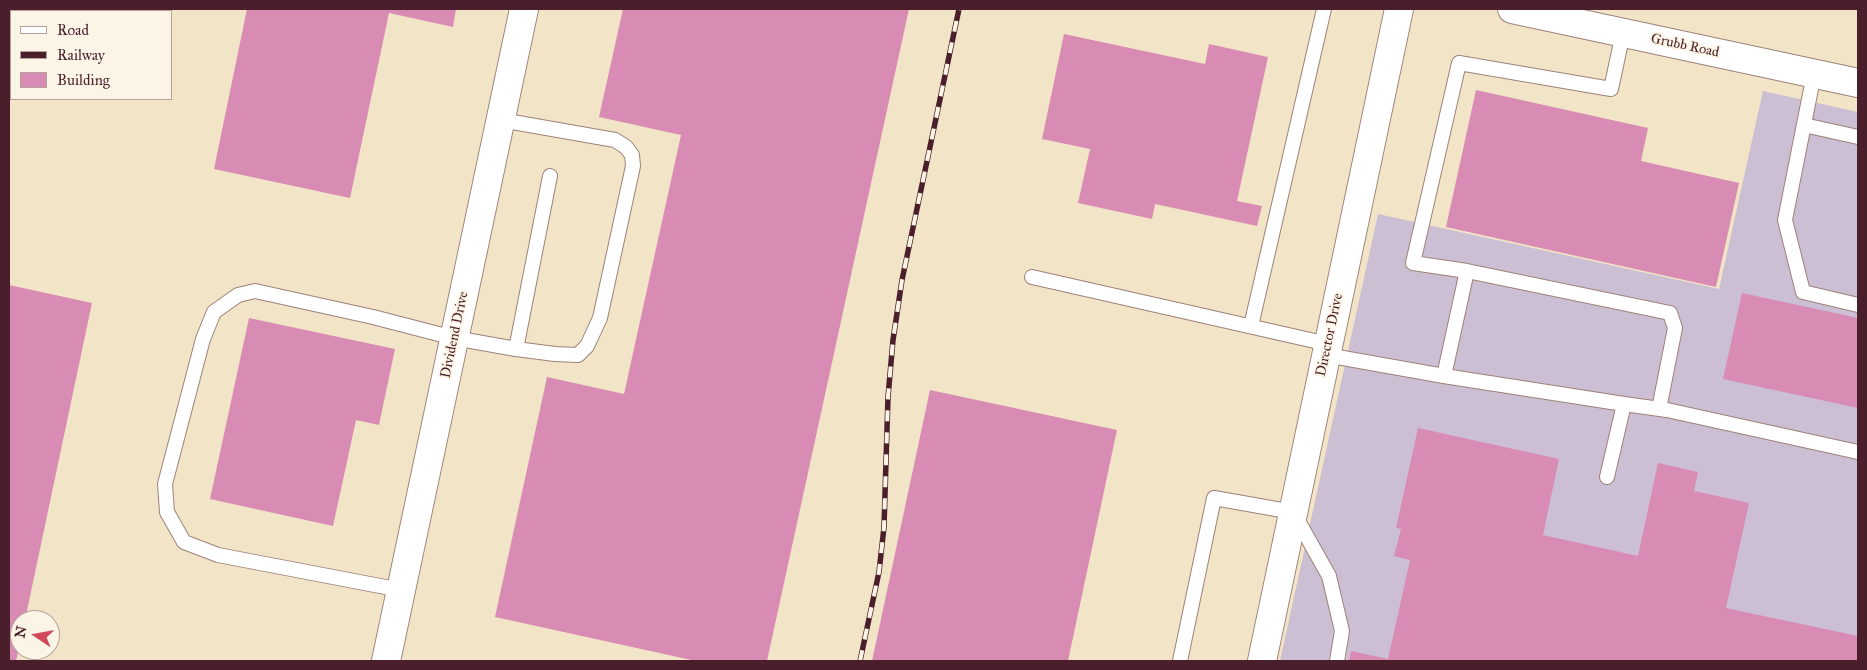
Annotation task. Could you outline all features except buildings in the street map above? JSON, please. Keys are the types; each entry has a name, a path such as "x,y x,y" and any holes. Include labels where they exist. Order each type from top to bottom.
{"street":[{"name":"Dividend Drive","path":"386,661 524,9"},
{"name":"Director Drive","path":"1262,661 1399,9"},
{"name":"Grubb Road","path":"1512,9 1858,83"}],"lane":[{"path":"1250,326 1324,9"},
{"path":"1623,33 1611,89 1459,63 1413,263 1467,271 1670,313 1675,328 1659,408"},
{"path":"1814,74 1784,220 1803,292 1858,306"},
{"path":"401,590 218,555 184,542 167,512 165,484 203,339 214,312 238,295 255,291 373,317 454,338 516,349 578,355 587,346 600,318 633,166 632,155 626,147 615,140 501,120"},
{"path":"1804,125 1858,137"},
{"path":"516,349 550,176"},
{"path":"1444,376 1467,271"},
{"path":"1032,277 1250,326 1327,349 1444,376 1659,408 1858,452"},
{"path":"1607,477 1624,404"},
{"path":"1180,661 1214,498 1293,512 1329,576 1342,631 1337,661"}],"shaded area":[{"path":"1763,91 1858,112 1858,661 1280,661 1378,214 1719,289"}],"railway":[{"path":"860,661 879,572 884,527 888,397 893,340 902,280 959,9"}]}
